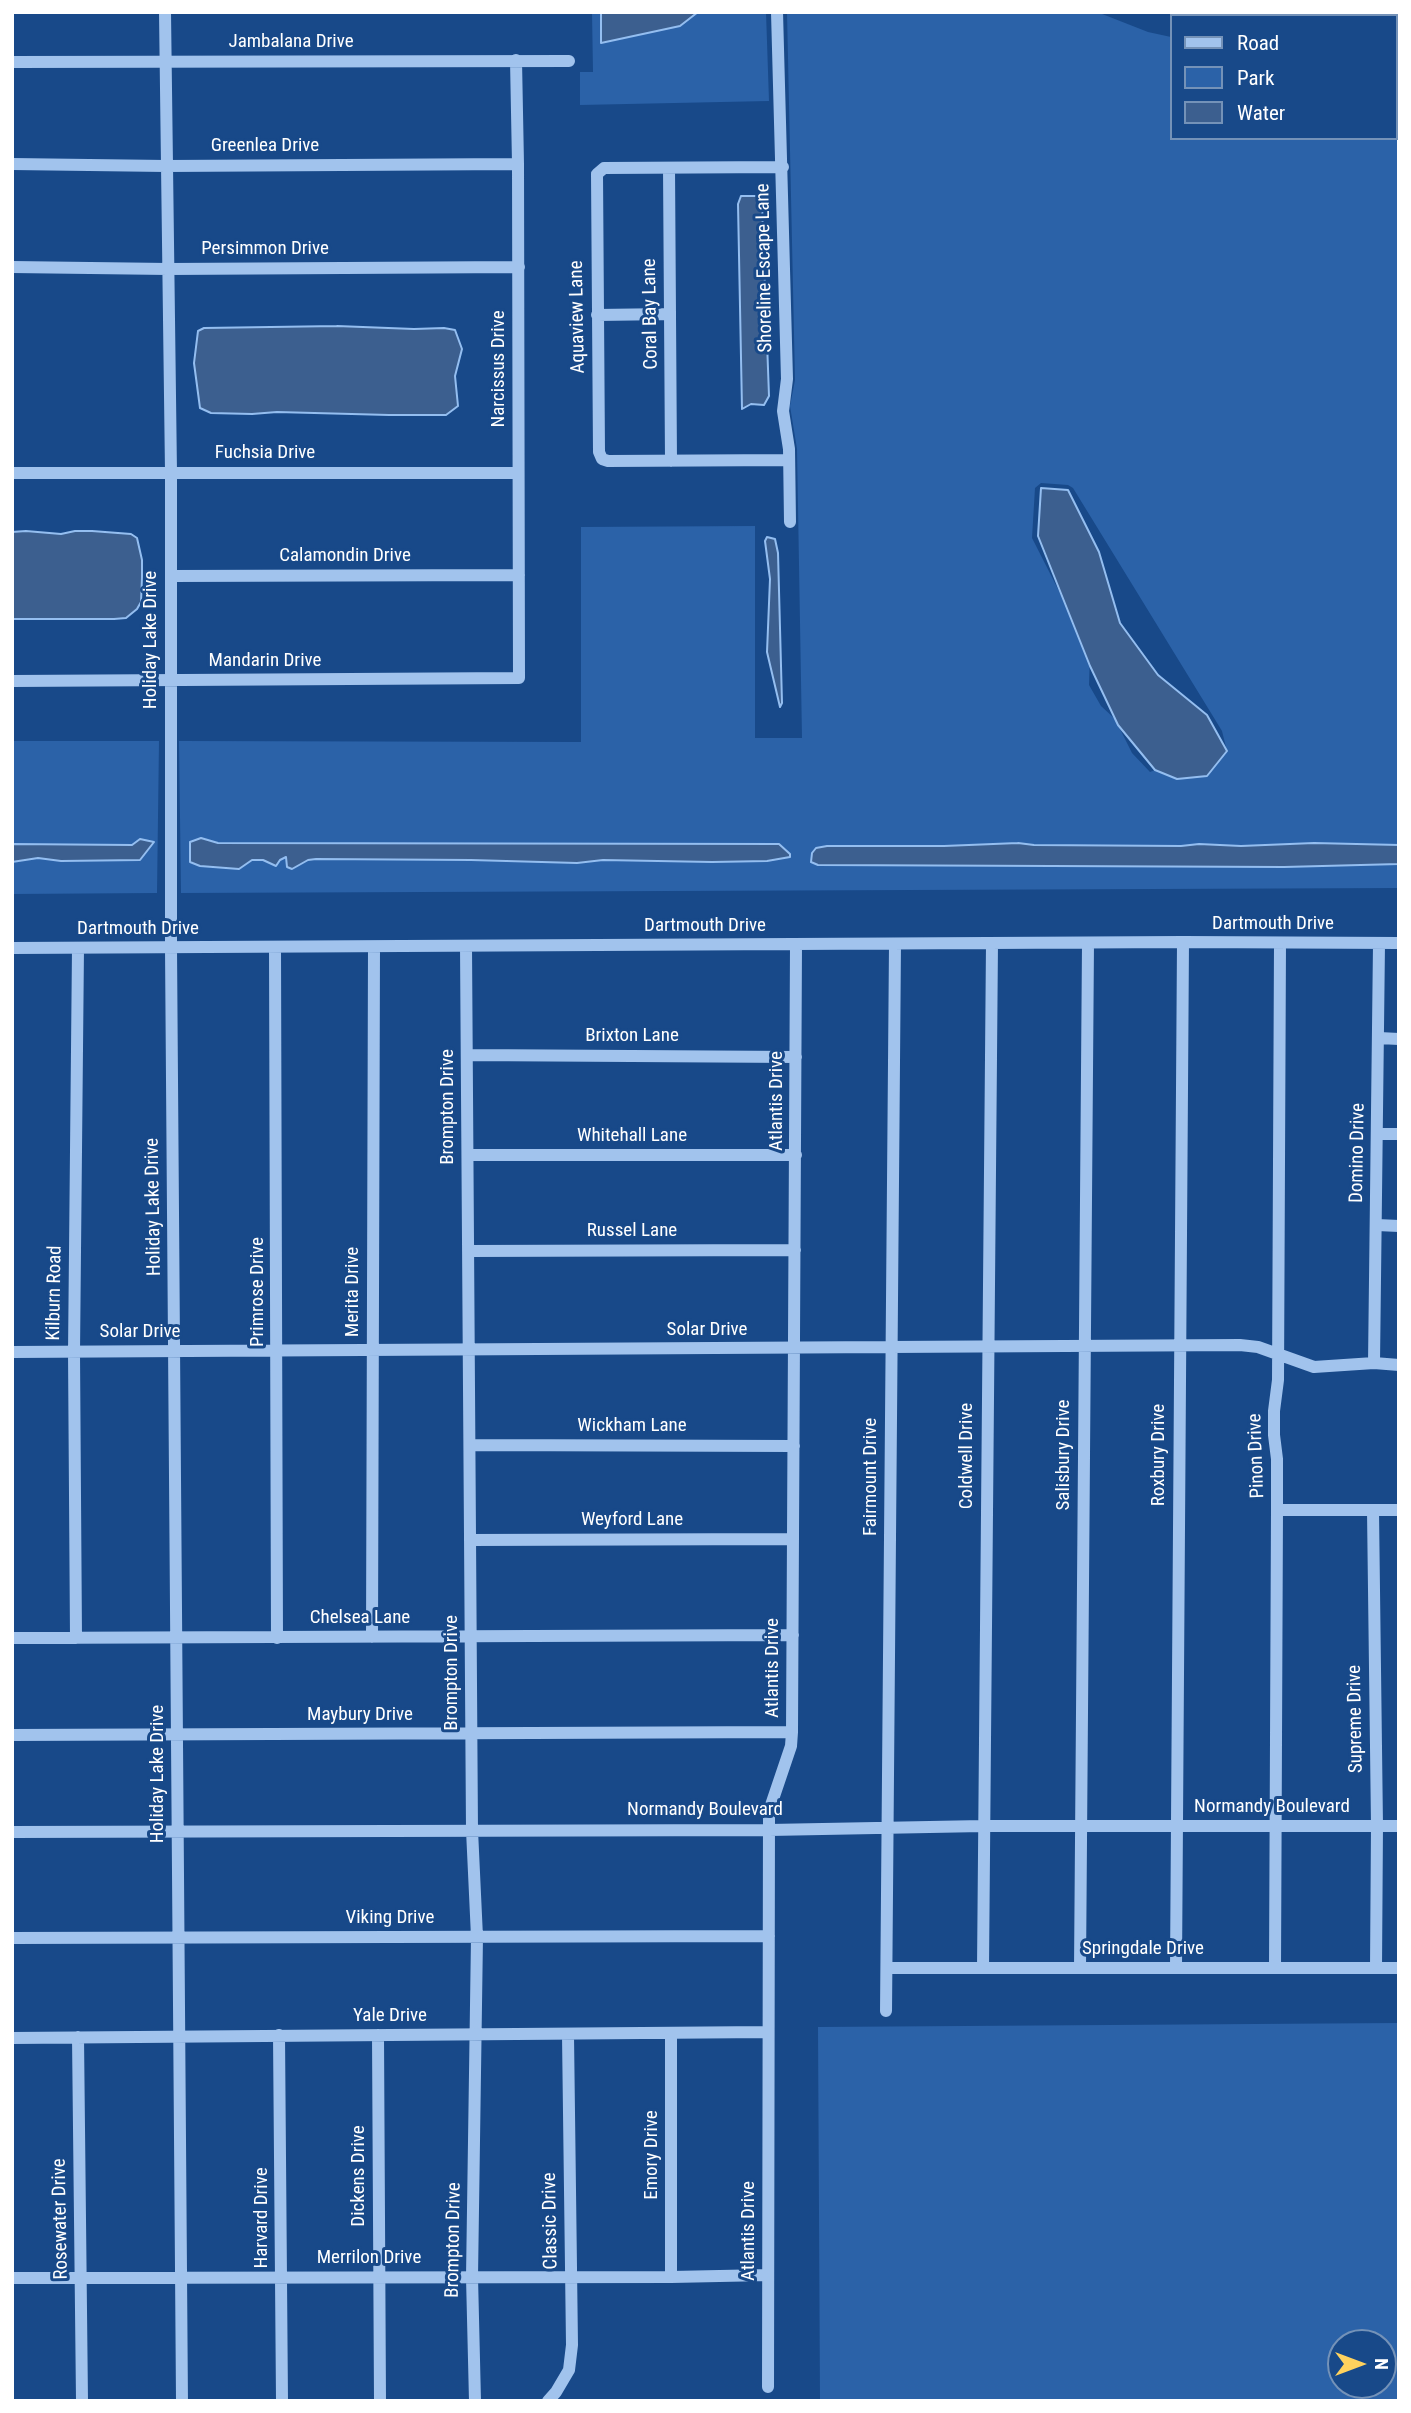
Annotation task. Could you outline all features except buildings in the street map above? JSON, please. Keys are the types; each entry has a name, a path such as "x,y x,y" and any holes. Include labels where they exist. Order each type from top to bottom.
{"street":[{"name":"Holiday Lake Drive","path":"165,12 171,472 171,948 182,2401"},
{"name":"Shoreline Escape Lane","path":"776,12 783,167 787,379 783,411 789,460 790,522"},
{"name":"Narcissus Drive","path":"516,60 519,164 519,678"},
{"name":"Jambalana Drive","path":"12,62 569,61"},
{"name":"Greenlea Drive","path":"12,164 519,164"},
{"name":"Aquaview Lane","path":"783,167 604,168 597,174 597,314 600,456 608,461 789,460"},
{"name":"Coral Bay Lane","path":"668,168 671,461"},
{"name":"Persimmon Drive","path":"12,267 519,267"},
{"path":"597,314 670,314"},
{"name":"Fuchsia Drive","path":"12,473 518,473"},
{"name":"Calamondin Drive","path":"170,576 519,575"},
{"name":"Mandarin Drive","path":"12,681 519,678"},
{"name":"Roxbury Drive","path":"1176,1968 1183,942"},
{"name":"Coldwell Drive","path":"983,1968 992,943"},
{"name":"Salisbury Drive","path":"1080,1968 1088,943"},
{"name":"Pinon Drive","path":"1275,1968 1278,1510 1274,1411 1278,1380 1280,943"},
{"name":"Dartmouth Drive","path":"12,948 1399,943"},
{"name":"Atlantis Drive","path":"768,2387 769,1811 791,1746 792,1732 796,944"},
{"name":"Fairmount Drive","path":"886,2011 895,944"},
{"name":"Domino Drive","path":"1374,1363 1379,944"},
{"name":"Brompton Drive","path":"466,946 472,1830 477,1937 472,2277 475,2401"},
{"name":"Primrose Drive","path":"275,947 277,1637"},
{"name":"Merita Drive","path":"372,1637 374,947"},
{"name":"Kilburn Road","path":"76,1638 74,1352 78,948"},
{"path":"1379,1038 1399,1039"},
{"name":"Brixton Lane","path":"467,1055 796,1056"},
{"path":"1377,1134 1399,1134"},
{"name":"Whitehall Lane","path":"468,1156 796,1155"},
{"path":"1377,1225 1399,1226"},
{"name":"Russel Lane","path":"468,1251 795,1250"},
{"name":"Solar Drive","path":"12,1352 1240,1345 1258,1347 1314,1367 1374,1363 1399,1365"},
{"name":"Wickham Lane","path":"470,1445 794,1446"},
{"path":"1278,1510 1399,1510"},
{"name":"Supreme Drive","path":"1373,1511 1376,1968"},
{"name":"Weyford Lane","path":"470,1540 793,1539"},
{"name":"Chelsea Lane","path":"12,1638 793,1634"},
{"name":"Maybury Drive","path":"12,1735 792,1732"},
{"name":"Normandy Boulevard","path":"12,1832 1399,1826"},
{"name":"Viking Drive","path":"12,1938 769,1936"},
{"name":"Springdale Drive","path":"887,1968 1399,1968"},
{"name":"Yale Drive","path":"12,2038 768,2032"},
{"name":"Emory Drive","path":"671,2033 671,2277"},
{"name":"Harvard Drive","path":"279,2035 282,2401"},
{"name":"Dickens Drive","path":"378,2035 380,2401"},
{"name":"Classic Drive","path":"548,2401 569,2370 572,2345 568,2035"},
{"name":"Rosewater Drive","path":"78,2037 82,2401"},
{"name":"Merrilon Drive","path":"12,2278 768,2275"}],"green space":[{"path":"592,12 601,12 602,43 680,26 698,12 766,12 769,101 580,105 580,72 593,72"},
{"path":"787,12 1097,12 1148,32 1170,37 1170,140 1397,140 1397,14 1367,12 1399,12 1399,888 181,893 179,741 581,742 581,527 755,526 755,738 802,738 797,449 790,406 795,380","holes":["1041,483 1068,485 1073,488 1222,731 1227,751 1177,779 1155,770 1150,772 1132,753 1115,719 1101,706 1089,685 1090,652 1032,538 1035,488"]},
{"path":"12,741 159,741 157,893 12,894"},
{"path":"1399,2023 1399,2401 820,2401 818,2027"}],"water":[{"path":"601,12 698,12 680,26 601,43"},
{"path":"741,196 759,196 762,205 769,396 764,405 751,404 742,409 738,204"},
{"path":"337,326 455,330 462,349 455,376 458,406 446,415 211,413 200,408 194,363 198,331 204,328"},
{"path":"1041,488 1068,490 1099,552 1120,623 1158,675 1207,715 1227,751 1207,776 1177,779 1155,770 1118,725 1090,666 1038,536"},
{"path":"92,531 131,534 137,538 142,560 142,577 141,602 137,609 126,618 114,619 12,619 12,532 61,534"},
{"path":"767,537 775,539 778,553 780,707 767,652 770,579 765,541"},
{"path":"201,838 218,843 779,844 790,857 767,861 603,860 577,863 316,859 308,860 292,869 287,867 286,857 276,866 263,860 252,860 239,869 200,866 190,862 190,842"},
{"path":"140,839 154,842 140,860 61,861 38,858 12,862 12,844 132,845"},
{"path":"1018,843 1181,846 1314,843 1399,845 1399,864 1284,867 818,865 811,862 816,848 827,846"}]}
